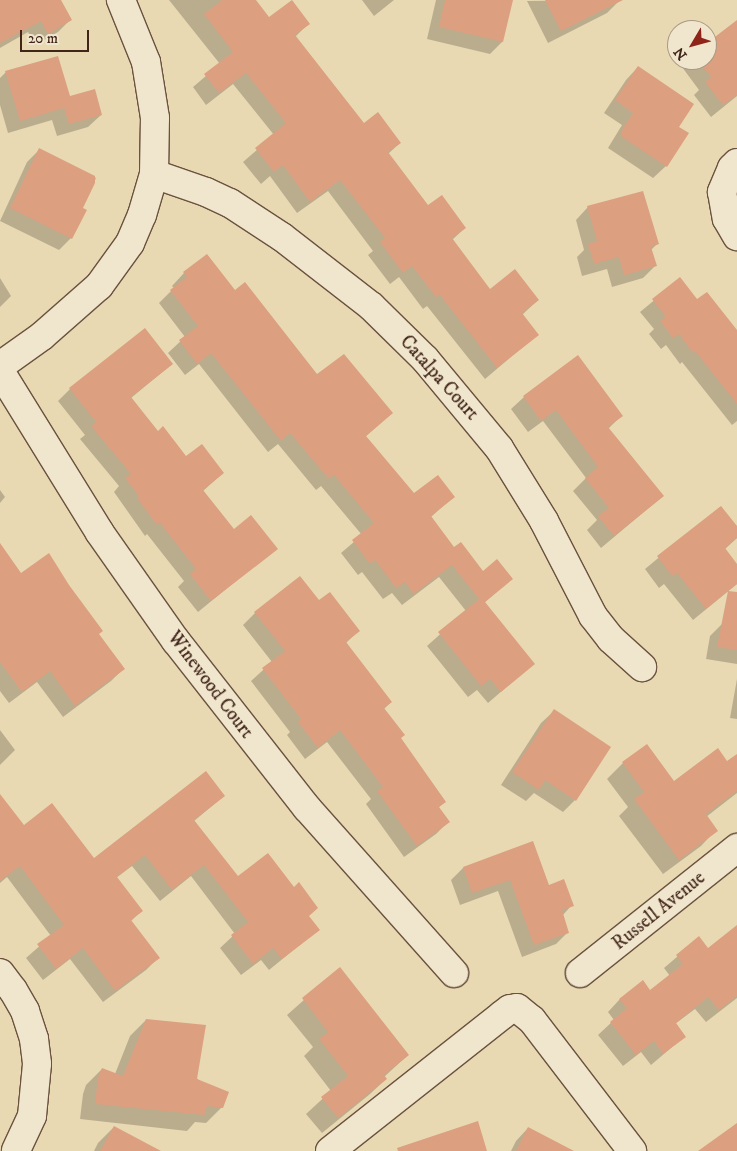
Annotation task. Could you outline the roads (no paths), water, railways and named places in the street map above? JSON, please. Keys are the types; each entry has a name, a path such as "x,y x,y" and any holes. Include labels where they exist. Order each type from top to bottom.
{"street":[{"path":"0,366 42,336 100,286 130,243 142,215 154,174 156,146 152,89 146,62 121,0"},
{"path":"737,163 732,168 722,192 727,219 737,236"},
{"name":"Catalpa Court","path":"154,174 206,192 230,203 282,237 371,306 426,359 499,448 544,521 593,616 611,639 642,667"},
{"name":"Winewood Court","path":"0,371 100,533 176,641 307,808 454,972"},
{"name":"Russell Avenue","path":"580,973 737,848"},
{"path":"0,972 25,1011 34,1039 37,1064 32,1116 16,1151"},
{"path":"330,1151 502,1016 517,1008 532,1020 632,1151"}]}
